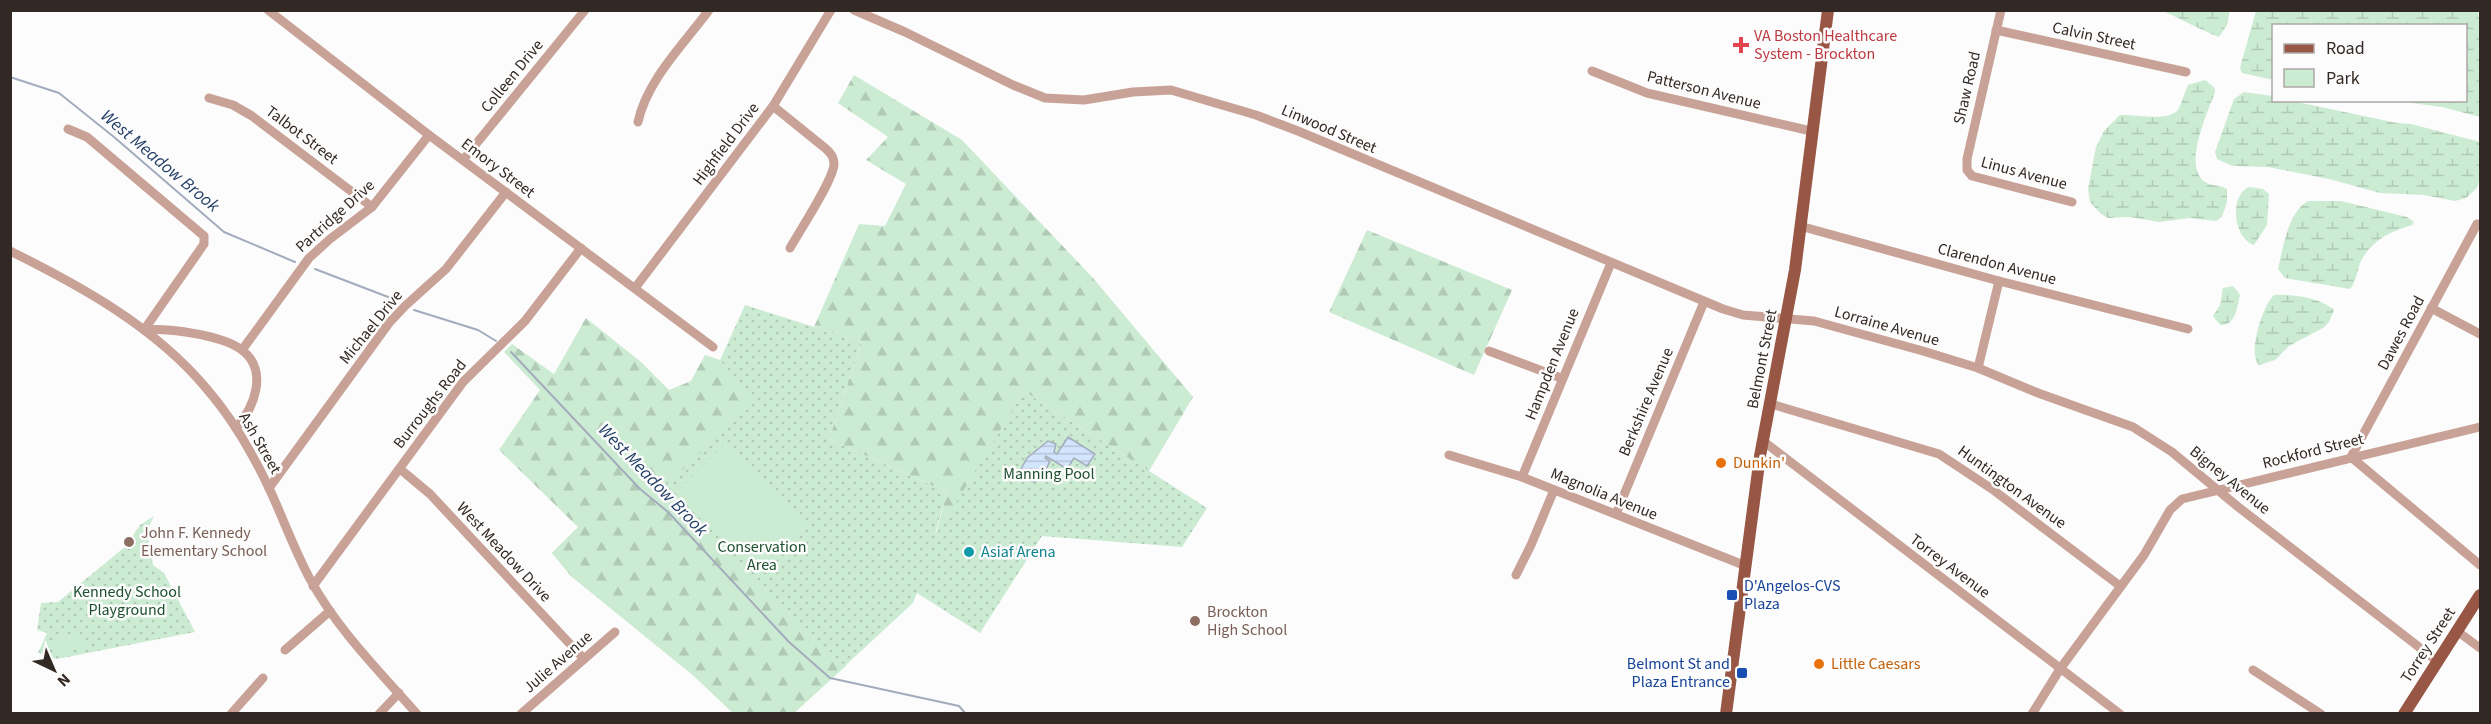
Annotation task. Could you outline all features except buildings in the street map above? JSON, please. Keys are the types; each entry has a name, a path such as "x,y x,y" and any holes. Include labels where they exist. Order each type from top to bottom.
{"main road":[{"name":"Belmont Street","path":"1726,714 1763,441 1786,320 1800,226 1828,10"},
{"name":"Torrey Street","path":"2404,714 2481,595"}],"street":[{"name":"Emory Street","path":"268,10 429,135 713,347"},
{"name":"Colleen Drive","path":"463,160 585,10"},
{"path":"638,122 644,101 656,81 709,10"},
{"name":"Highfield Drive","path":"635,288 773,106 831,10"},
{"name":"Linwood Street","path":"854,10 1045,98 1084,100 1161,89 1181,91 1211,100 1298,131 1704,302 1743,315 1786,320"},
{"name":"Shaw Road","path":"1968,173 1967,159 2001,10"},
{"name":"Calvin Street","path":"1996,30 2186,72"},
{"name":"Patterson Avenue","path":"1592,71 1647,93 1811,130"},
{"name":"Talbot Street","path":"209,98 233,105 252,116 372,207"},
{"path":"773,106 825,148 832,155 834,163 828,183 790,248"},
{"path":"68,129 87,137 204,236 204,244 144,330"},
{"name":"Partridge Drive","path":"242,350 309,258 372,207 429,135"},
{"name":"Linus Avenue","path":"1968,173 1972,176 2072,202"},
{"name":"Michael Drive","path":"269,488 389,323 446,269 506,192"},
{"name":"Dawes Road","path":"2351,457 2431,308 2479,225"},
{"name":"Clarendon Avenue","path":"1800,226 2000,281 2188,329"},
{"name":"Burroughs Road","path":"313,586 463,382 525,321 581,248"},
{"name":"Ash Street","path":"10,251 76,286 144,330 198,378 236,428 269,488 313,586 330,611 417,714"},
{"name":"Hampden Avenue","path":"1522,477 1561,378 1611,262"},
{"path":"1978,368 2000,281"},
{"name":"Berkshire Avenue","path":"1616,514 1704,302"},
{"path":"2431,308 2481,334"},
{"name":"Lorraine Avenue","path":"1786,320 1814,321 1978,368"},
{"path":"144,330 168,328 182,330 232,344 242,350 254,366 257,383 252,406 236,428"},
{"path":"1489,351 1561,378"},
{"name":"Bigney Avenue","path":"1978,368 2038,393 2133,427 2172,452 2437,661"},
{"name":"Huntington Avenue","path":"1771,404 1945,456 2120,586"},
{"name":"Rockford Street","path":"2032,714 2060,669 2144,555 2164,518 2176,503 2191,495 2481,427"},
{"name":"Torrey Avenue","path":"1763,441 2120,714"},
{"name":"Magnolia Avenue","path":"1449,455 1522,477 1746,566"},
{"path":"2351,457 2481,565"},
{"name":"West Meadow Drive","path":"400,469 430,494 584,659"},
{"path":"1516,574 1554,490"},
{"path":"285,650 330,611"},
{"path":"2457,631 2481,648"},
{"name":"Julie Avenue","path":"521,714 615,632"},
{"path":"2253,670 2321,714"},
{"path":"231,714 263,678"},
{"path":"379,714 399,693"}],"green space":[{"path":"2163,11 2230,11 2227,25 2219,37"},
{"path":"2256,11 2478,11 2480,117 2442,107 2404,102 2467,102 2467,24 2272,24 2272,80 2242,73 2240,68"},
{"path":"854,75 962,140 1093,278 1193,397 1149,471 1024,391 935,537 947,492 829,439 862,342 814,327 859,224 885,226 906,184 866,160 888,137 838,103"},
{"path":"2205,80 2215,88 2215,92 2199,138 2196,164 2205,182 2227,189 2227,202 2222,217 2216,221 2190,218 2159,222 2130,217 2108,218 2101,214 2090,202 2088,189 2096,147 2104,131 2120,115 2161,117 2175,113 2188,85"},
{"path":"2244,92 2272,96 2272,102 2297,102 2411,124 2480,142 2480,179 2476,189 2466,198 2455,201 2424,195 2380,193 2329,179 2268,167 2232,166 2217,159 2215,152 2234,99"},
{"path":"2249,187 2263,189 2269,194 2267,225 2254,245 2242,235 2236,217 2238,199"},
{"path":"2308,201 2341,201 2407,217 2414,222 2382,238 2369,249 2360,263 2350,289 2285,278 2278,269 2284,241 2296,213"},
{"path":"1367,230 1512,290 1474,375 1329,312"},
{"path":"2233,286 2240,295 2237,310 2233,319 2220,325 2213,316 2220,305 2223,288"},
{"path":"2274,295 2314,299 2334,310 2329,322 2323,328 2289,346 2275,360 2259,365 2255,350 2258,329 2265,308"},
{"name":"Conservation Area","path":"745,305 862,342 829,439 947,492 935,534 1024,391 1207,508 1182,547 1042,536 980,633 917,593 913,603 794,713 733,713 694,676 571,576 552,553 697,411"},
{"path":"586,318 641,362 669,390 691,381 705,355 720,360 755,402 662,489 830,659 847,665 794,713 733,713 694,676 571,576 552,553 578,527 499,450 540,390 504,352 512,344 554,374"},
{"path":"726,443 806,523 758,570 678,491"},
{"name":"Kennedy School Playground","path":"154,516 147,531 153,565 164,573 195,632 57,659 38,653 47,633 37,630 41,603 58,602 126,546 140,525"},
{"path":"78,632 83,647 56,655 51,640"}],"water":[{"path":"1068,437 1095,454 1087,466 1074,458 1067,469 1046,456 1045,458 1050,461 1043,476 1034,482 1025,479 1021,469 1027,458 1048,441 1056,444 1054,452 1057,454"}],"waterway":[{"name":"West Meadow Brook","path":"10,77 59,93 224,232 295,262"},
{"name":"West Meadow Brook","path":"315,269 396,300"},
{"name":"West Meadow Brook","path":"414,310 478,330 496,341"},
{"name":"West Meadow Brook","path":"511,352 640,489 668,512 789,642 830,678 959,706 966,714"}],"place":[{"name":"VA Boston Healthcare System - Brockton","path":"1741,45"},
{"name":"Dunkin'","path":"1721,463"},
{"name":"John F. Kennedy Elementary School","path":"129,542"},
{"name":"Asiaf Arena","path":"969,552"},
{"name":"D'Angelos-CVS Plaza","path":"1732,595"},
{"name":"Brockton High School","path":"1195,621"},
{"name":"Little Caesars","path":"1819,664"},
{"name":"Belmont St and Plaza Entrance","path":"1742,673"}],"park label":[{"name":"Manning Pool","path":"1049,474"}]}
